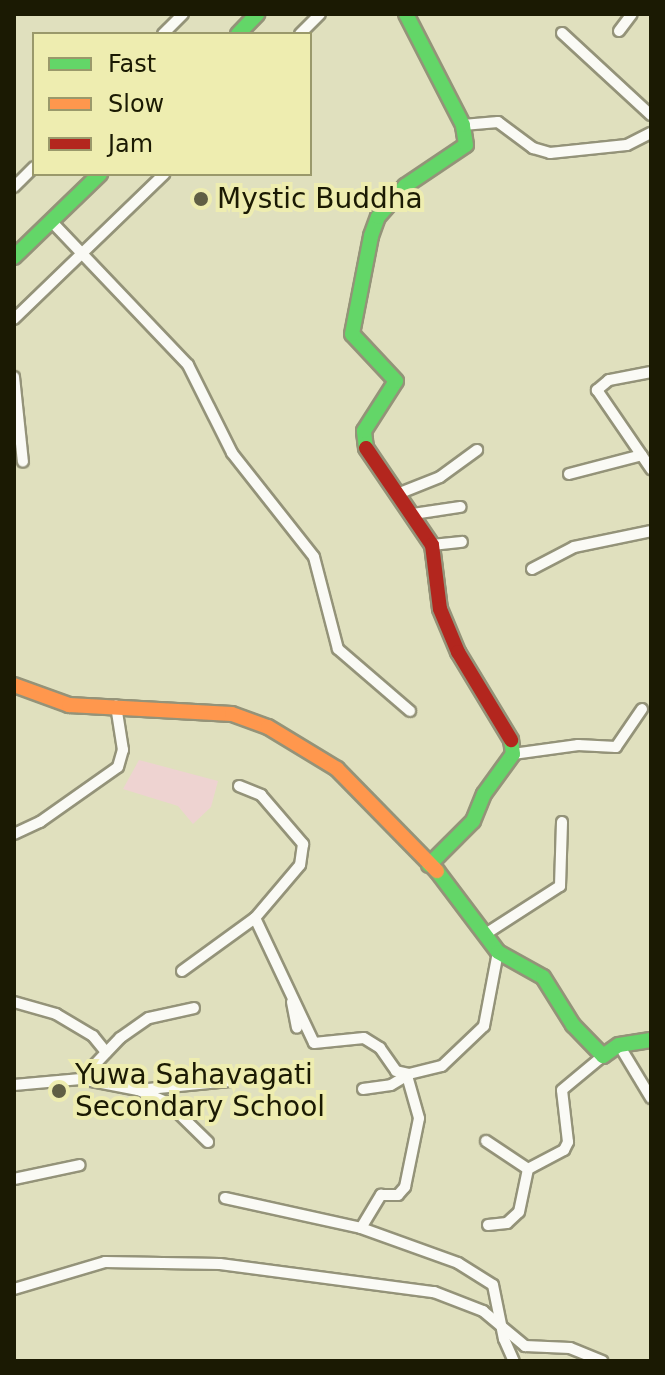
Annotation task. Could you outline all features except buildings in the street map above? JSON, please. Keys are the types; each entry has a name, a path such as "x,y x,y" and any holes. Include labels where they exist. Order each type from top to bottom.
{"main road":[{"path":"240,32 257,14"},
{"path":"406,14 463,125 466,145 405,186 378,217 352,334 396,381 364,431 367,453 400,493 432,545 440,609 458,652 510,736 513,754 484,794 473,821 429,865"},
{"path":"14,257 98,176"},
{"path":"14,685 69,705 232,714 268,727 337,769 429,865 487,933 498,952 543,977 573,1025 603,1056 619,1045 651,1040"}],"street":[{"path":"165,32 183,14"},
{"path":"302,32 320,14"},
{"path":"619,31 632,14"},
{"path":"562,33 651,115"},
{"path":"463,125 498,122 533,148 550,153 627,145 651,133"},
{"path":"16,183 32,169"},
{"path":"14,319 162,176"},
{"path":"51,221 188,365 232,453 314,557 338,649 410,711"},
{"path":"651,372 609,380 597,388 651,469"},
{"path":"14,377 23,462"},
{"path":"400,493 440,477 477,450"},
{"path":"569,474 642,455"},
{"path":"413,514 460,507"},
{"path":"532,569 574,547 651,531"},
{"path":"432,545 462,542"},
{"path":"513,754 578,745 616,747 643,705"},
{"path":"14,834 40,822 118,767 123,750 116,706"},
{"path":"182,971 255,918 305,854 296,831 279,813 261,795 239,786"},
{"path":"487,933 560,886 562,822"},
{"path":"255,918 288,982 311,1040 322,1045 364,1038 380,1048 396,1071 408,1076"},
{"path":"363,1089 442,1066 467,1047 484,1026 498,952"},
{"path":"288,982 297,1028"},
{"path":"14,1002 56,1014 93,1036 106,1052"},
{"path":"81,1079 106,1052 149,1018 194,1008"},
{"path":"619,1045 651,1098"},
{"path":"528,1169 564,1150 568,1142 562,1090 603,1056"},
{"path":"361,1228 381,1195 398,1195 405,1187 419,1118 408,1076"},
{"path":"14,1085 81,1079 138,1090 168,1103 208,1142"},
{"path":"138,1090 230,1081"},
{"path":"486,1141 528,1169"},
{"path":"14,1179 80,1165"},
{"path":"488,1225 507,1223 519,1212 528,1169"},
{"path":"225,1198 361,1228 458,1263 493,1285 514,1361"},
{"path":"14,1289 105,1262 220,1264 434,1292 463,1301 504,1326 525,1346 570,1348 603,1361"}],"shaded area":[{"path":"139,760 218,781 211,807 193,824 178,806 123,789"}],"traffic: fast":[{"path":"240,32 257,14"},
{"path":"366,448 364,431 396,381 352,334 371,236 378,217 405,186 466,145 463,125 406,14"},
{"path":"14,257 98,176"},
{"path":"429,865 473,821 484,794 513,754 511,740"},
{"path":"437,871 498,952 543,977 573,1025 603,1056 619,1045 651,1040"}],"traffic: slow":[{"path":"14,685 69,705 232,714 268,727 337,769 437,871"}],"traffic: jam":[{"path":"366,448 432,545 440,609 458,652 511,740"}],"place":[{"name":"Mystic Buddha","path":"201,199"},
{"name":"Yuwa Sahavagati Secondary School","path":"59,1091"}]}
